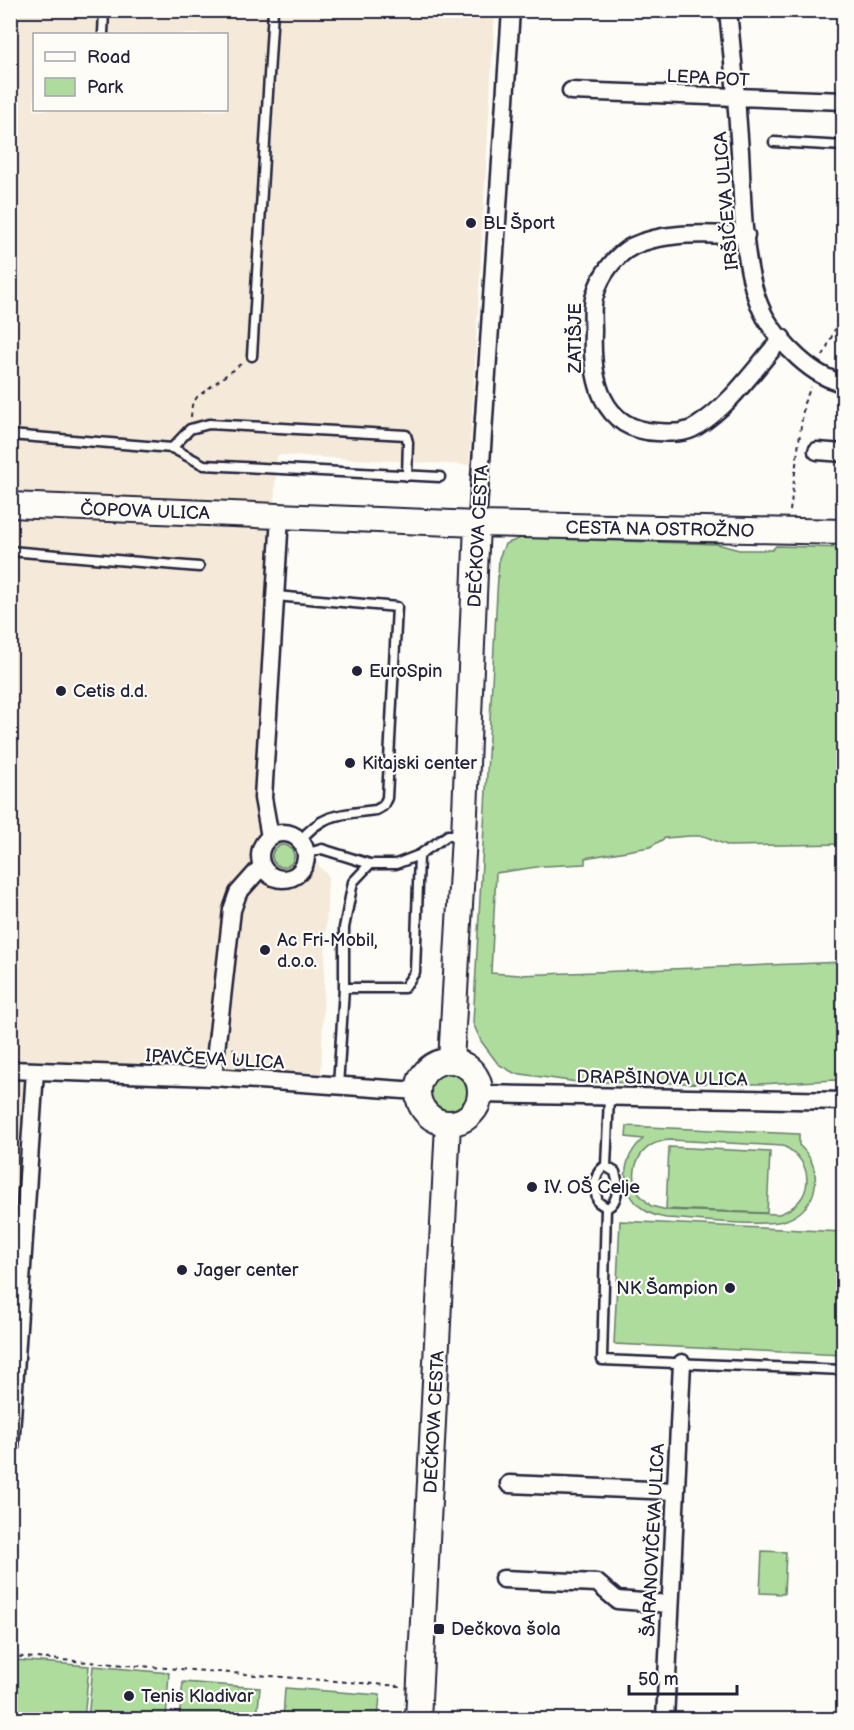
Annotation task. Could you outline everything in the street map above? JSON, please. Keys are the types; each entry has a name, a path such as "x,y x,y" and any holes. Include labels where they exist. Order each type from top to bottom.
{"street":[{"name":"DEČKOVA CESTA","path":"451,1061 464,836 477,524 510,10"},
{"name":"IRŠIČEVA ULICA","path":"728,10 737,99 746,235 753,282 765,316 798,356 817,371 843,383"},
{"name":"LEPA POT","path":"571,91 737,99 843,101"},
{"name":"ZATIŠJE","path":"746,235 662,237 632,246 610,263 594,296 592,360 596,384 608,408 625,422 648,432 684,432 720,410 782,338"},
{"path":"817,451 843,453"},
{"name":"ČOPOVA ULICA","path":"10,506 477,524"},
{"path":"270,837 262,798 280,516"},
{"name":"CESTA NA OSTROŽNO","path":"477,524 843,532"},
{"path":"283,834 303,848 300,872 289,879 270,876 262,866 262,847 270,837 283,834"},
{"path":"213,1077 232,910 238,893 262,866"},
{"path":"451,1061 469,1068 476,1075 481,1094 474,1112 458,1123 448,1124 438,1122 423,1110 418,1091 424,1073 441,1062 451,1061"},
{"name":"IPAVČEVA ULICA","path":"10,1070 213,1077 418,1091"},
{"path":"11,1439 35,1071"},
{"name":"DRAPŠINOVA ULICA","path":"481,1094 843,1101"},
{"name":"DEČKOVA CESTA","path":"418,1719 448,1124"},
{"name":"ŠARANOVIČEVA ULICA","path":"665,1719 674,1491 682,1363"},
{"path":"508,1484 674,1491"},
{"path":"503,1579 597,1583 617,1600 669,1604"}],"lane":[{"path":"103,33 104,10"},
{"path":"252,356 273,10"},
{"path":"774,142 843,146"},
{"path":"172,448 190,429 209,424 406,435 407,476"},
{"path":"10,435 172,448 204,465 440,477"},
{"path":"10,551 199,567"},
{"path":"276,596 397,606 387,798 383,806 376,810 322,820 312,826 303,848 322,849 370,864 396,864 419,855 448,835 464,836"},
{"path":"344,988 404,988 415,972 419,855"},
{"path":"338,1087 344,988 344,928 353,882 370,864"},
{"path":"606,1208 598,1202 595,1186 598,1173 606,1166 609,1097"},
{"path":"606,1166 615,1172 617,1187 614,1203 606,1208"},
{"path":"606,1208 602,1360 843,1370"}],"path":[{"path":"788,532 804,402 843,309"},
{"path":"190,429 192,405 196,397 252,356"},
{"path":"10,1656 420,1688"}],"shaded area":[{"path":"11,11 495,11 469,465 277,455 257,795 328,876 321,1073 36,1060 11,1497"}],"green space":[{"path":"521,538 717,544 739,550 772,550 776,546 843,548 843,844 729,846 704,836 665,838 650,847 585,858 585,864 543,866 496,873 491,973 520,975 843,962 843,1086 838,1086 836,1080 760,1084 577,1082 514,1073 498,1064 481,1041 473,1023 499,558 505,544"},
{"path":"283,845 291,848 294,856 291,864 283,867 275,864 272,856 275,848"},
{"path":"449,1072 463,1078 469,1092 463,1106 449,1112 435,1106 429,1092 435,1078"},
{"path":"627,1126 799,1134 799,1145 807,1154 814,1169 814,1192 801,1211 791,1218 776,1222 666,1218 652,1214 640,1207 627,1186 628,1162 633,1150 643,1139 626,1137","holes":["670,1140 783,1146 801,1161 806,1171 807,1182 805,1192 799,1201 791,1209 779,1214 667,1210 651,1206 639,1194 636,1184 635,1174 639,1158 651,1145 660,1142"]},
{"path":"669,1147 770,1152 767,1213 666,1209"},
{"name":"NK Šampion","path":"620,1221 843,1232 843,1355 614,1344"},
{"path":"762,1551 786,1552 784,1594 760,1593"},
{"path":"15,1660 89,1666 84,1719 11,1719"},
{"name":"Tenis Kladivar","path":"93,1666 169,1673 166,1719 88,1719"},
{"path":"183,1682 260,1688 257,1719 179,1719"},
{"path":"285,1688 380,1695 378,1719 283,1719"}],"place":[{"name":"BL Šport","path":"471,223"},
{"name":"EuroSpin","path":"357,671"},
{"name":"Cetis d.d.","path":"61,691"},
{"name":"Kitajski center","path":"350,763"},
{"name":"Ac Fri-Mobil, d.o.o.","path":"265,950"},
{"name":"IV. OŠ Celje","path":"532,1187"},
{"name":"Jager center","path":"182,1270"},
{"name":"NK Šampion","path":"730,1288"},
{"name":"Dečkova šola","path":"439,1629"},
{"name":"Tenis Kladivar","path":"129,1696"}]}
